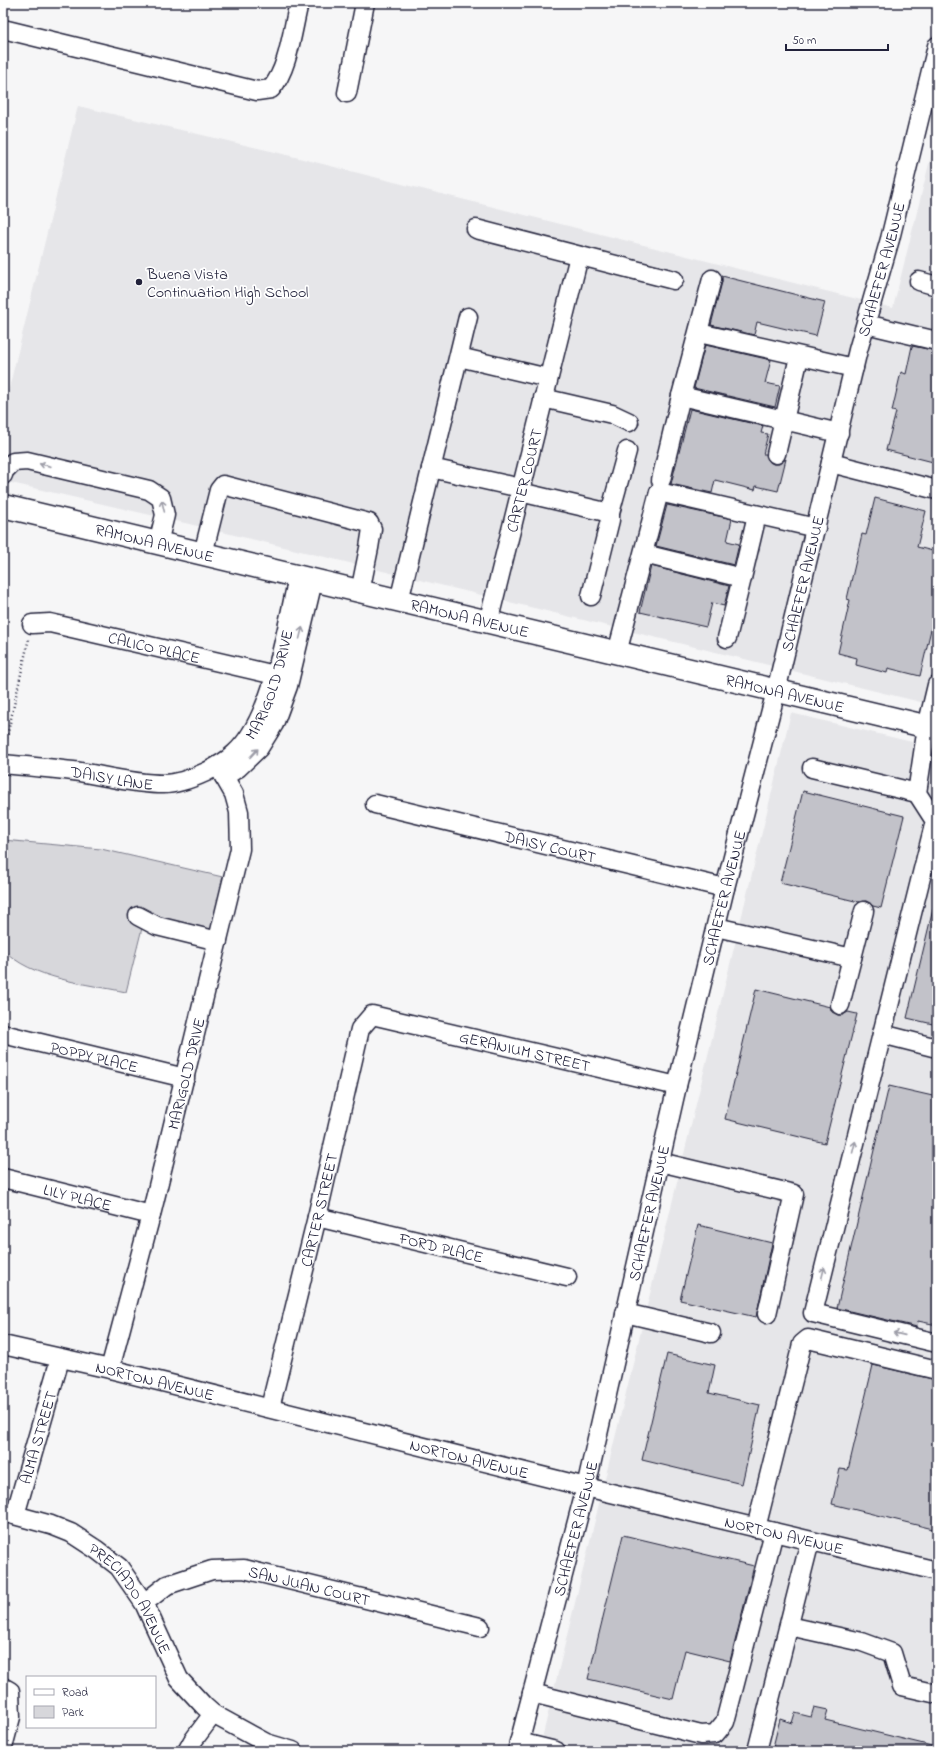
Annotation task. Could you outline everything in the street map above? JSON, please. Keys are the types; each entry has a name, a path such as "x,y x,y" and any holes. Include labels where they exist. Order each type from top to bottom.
{"main road":[{"name":"RAMONA AVENUE","path":"3,506 932,728"}],"street":[{"path":"3,29 257,91 271,89 278,80 283,69 299,3"},
{"path":"347,93 365,3"},
{"name":"SCHAEFER AVENUE","path":"518,1747 586,1487 677,1086 725,888 776,691 854,368 890,239 937,46"},
{"path":"476,229 674,280"},
{"name":"CARTER COURT","path":"488,623 579,256"},
{"path":"661,480 695,340 699,333 712,279"},
{"path":"918,281 937,286"},
{"path":"399,601 468,317"},
{"path":"866,324 937,341"},
{"path":"699,333 799,357 854,368"},
{"path":"459,357 548,378"},
{"path":"776,454 799,357"},
{"path":"681,396 839,433"},
{"path":"543,398 612,414 629,422"},
{"path":"591,596 610,520 610,513 627,451"},
{"path":"3,475 4,471 13,462 27,461 149,490 161,498 165,515 158,544"},
{"path":"831,463 937,490"},
{"path":"431,468 610,513"},
{"path":"203,554 218,490 223,485 369,523 372,529 360,592"},
{"path":"617,653 659,492 816,528"},
{"path":"727,638 757,515"},
{"path":"644,554 742,578"},
{"name":"MARIGOLD DRIVE","path":"221,771 252,734 266,704 306,579"},
{"name":"MARIGOLD DRIVE","path":"221,771 238,768 254,754 274,724 288,686 306,579"},
{"name":"CALICO PLACE","path":"32,624 50,623 275,674"},
{"path":"917,793 932,728 937,685"},
{"name":"DAISY LANE","path":"3,764 72,771 139,782 164,784 221,771"},
{"path":"812,768 917,793 935,821 813,1313 937,1343"},
{"name":"MARIGOLD DRIVE","path":"110,1369 151,1215 240,849 239,812 234,794 221,771"},
{"name":"DAISY COURT","path":"374,804 725,888"},
{"path":"840,1005 864,911"},
{"path":"138,916 157,926 218,941"},
{"path":"716,927 852,958"},
{"name":"GERANIUM STREET","path":"372,1015 677,1086"},
{"name":"CARTER STREET","path":"270,1408 317,1217 360,1029 372,1015"},
{"name":"POPPY PLACE","path":"3,1034 185,1078"},
{"path":"882,1034 937,1048"},
{"path":"660,1162 794,1194 767,1314"},
{"name":"LILY PLACE","path":"3,1178 151,1215"},
{"name":"FORD PLACE","path":"317,1217 567,1277"},
{"path":"625,1313 711,1332"},
{"path":"756,1528 802,1344 808,1339 937,1370"},
{"name":"NORTON AVENUE","path":"3,1345 110,1369 586,1487 937,1571"},
{"name":"ALMA STREET","path":"9,1514 60,1359"},
{"name":"PRECIADO AVENUE","path":"9,1514 50,1525 71,1533 120,1567 144,1603 179,1679 213,1714 266,1744 293,1751"},
{"path":"532,1693 701,1736 715,1734 725,1722 774,1532"},
{"path":"757,1751 810,1540"},
{"name":"SAN JUAN COURT","path":"144,1603 167,1585 212,1570 244,1569 480,1627"},
{"path":"789,1626 862,1642 892,1653 902,1686 937,1694"},
{"path":"3,1747 11,1716 6,1689"},
{"path":"187,1751 213,1714"},
{"path":"518,1747 556,1751"}],"path":[{"path":"3,754 32,624"}],"shaded area":[{"path":"78,106 275,152 893,308 937,132 937,706 185,523 3,481 3,413"},
{"path":"791,713 937,748 937,1751 539,1751"}],"green space":[{"path":"3,840 101,849 227,878 215,929 143,924 126,992 78,983 44,974 14,959 3,949"}],"building":[{"path":"722,276 825,302 816,336 757,322 754,335 711,325 722,282"},
{"path":"705,345 771,360 765,383 780,386 775,407 694,388"},
{"path":"912,346 937,351 937,463 886,450 896,412 892,411 901,372 906,374"},
{"path":"690,409 763,426 761,433 768,434 763,454 766,454 769,461 773,464 779,464 786,459 778,491 756,486 755,490 715,480 712,493 671,484"},
{"path":"875,498 926,511 917,547 937,552 937,604 920,676 888,668 887,673 856,665 857,658 838,653 850,600 847,599 862,534 866,535"},
{"path":"667,505 732,519 727,541 739,544 734,565 656,546"},
{"path":"651,566 729,586 724,606 712,603 706,627 640,612"},
{"path":"803,791 904,816 881,908 873,906 866,901 859,902 780,883"},
{"path":"933,909 937,910 937,1025 907,1018"},
{"path":"756,989 830,1007 832,1012 838,1015 843,1015 848,1012 857,1014 825,1143 725,1119"},
{"path":"889,1086 937,1097 937,1325 918,1321 917,1327 837,1308"},
{"path":"698,1225 772,1243 756,1317 680,1300"},
{"path":"667,1354 715,1365 709,1393 760,1405 742,1484 642,1460"},
{"path":"873,1365 937,1380 937,1530 832,1504 840,1469 848,1470"},
{"path":"623,1535 754,1566 730,1661 685,1650 673,1699 588,1679"},
{"path":"814,1707 828,1710 825,1720 936,1747 936,1751 772,1751 780,1719 792,1723 795,1713 811,1717"}],"place":[{"name":"Buena Vista Continuation High School","path":"139,282"}]}
